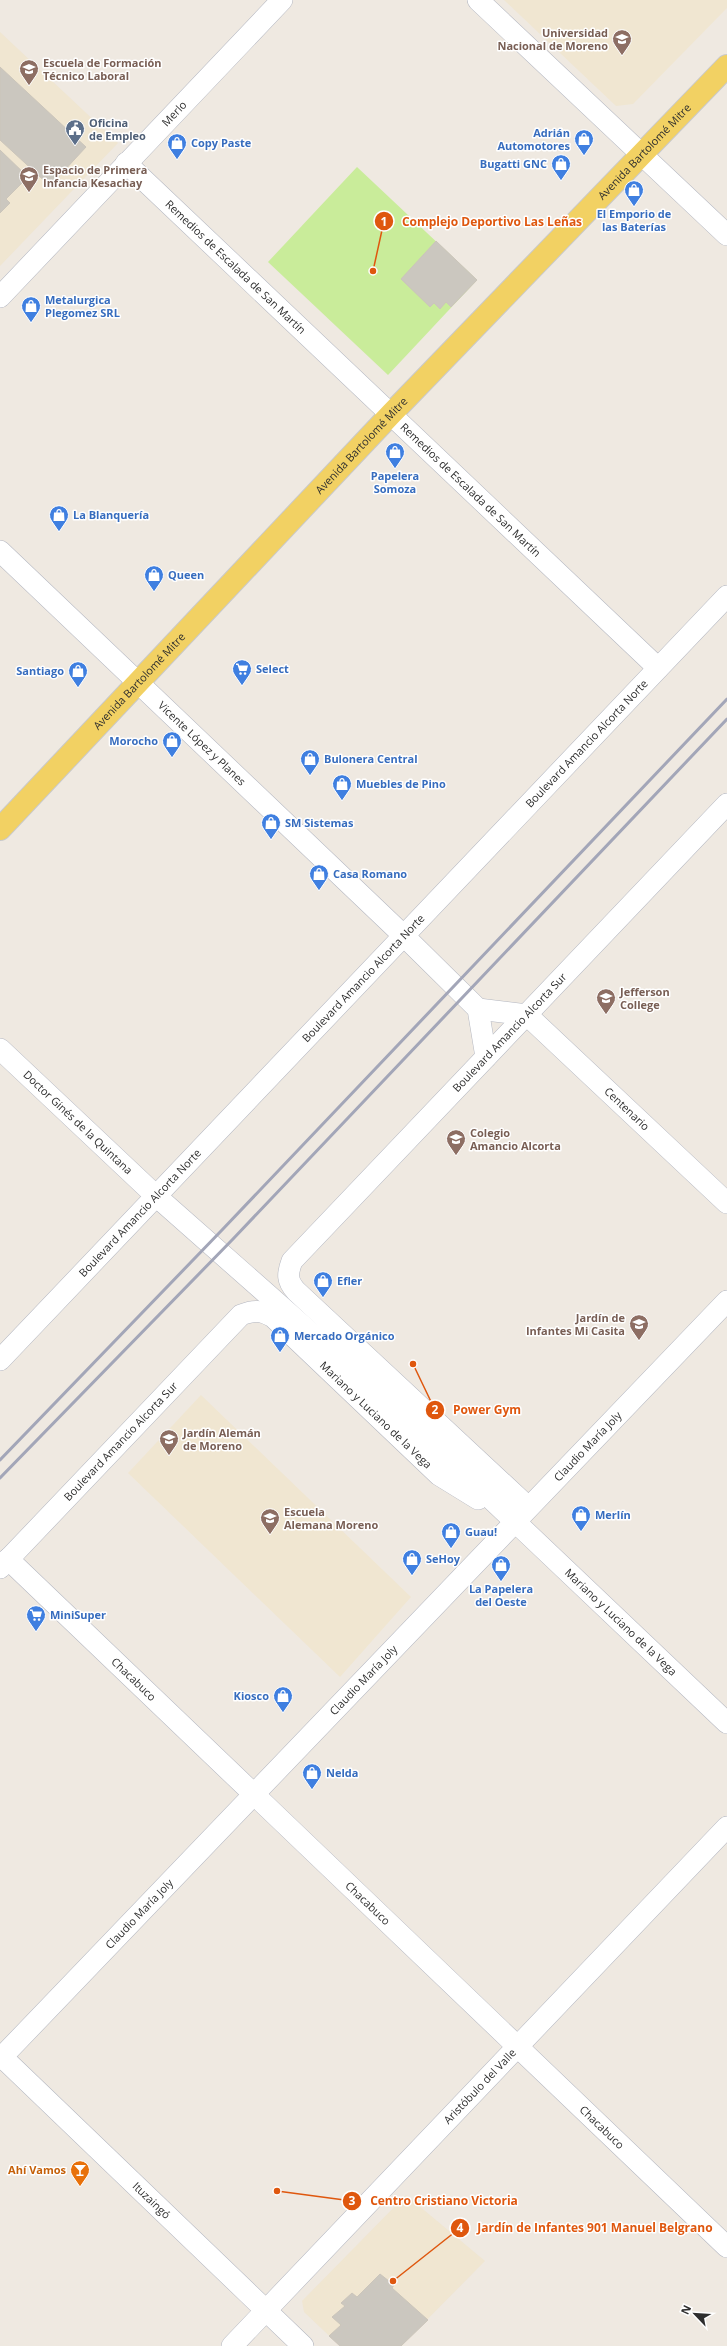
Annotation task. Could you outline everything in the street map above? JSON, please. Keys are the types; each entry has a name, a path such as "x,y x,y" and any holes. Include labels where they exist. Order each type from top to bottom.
{"main road":[{"name":"Avenida Bartolomé Mitre","path":"0,829 390,414 640,153 727,66"}],"street":[{"name":"Merlo","path":"0,297 282,0"},
{"path":"478,0 727,235"},
{"name":"Remedios de Escalada de San Martín","path":"126,163 658,668"},
{"name":"Vicente López y Planes","path":"0,551 404,936 478,1009"},
{"name":"Boulevard Amancio Alcorta Norte","path":"0,1360 727,596"},
{"name":"Boulevard Amancio Alcorta Sur","path":"292,1261 727,804"},
{"path":"486,1057 478,1009 527,1015"},
{"name":"Centenario","path":"527,1015 727,1203"},
{"name":"Doctor Ginés de la Quintana","path":"0,1049 156,1196 264,1290"},
{"name":"Mariano y Luciano de la Vega","path":"292,1261 288,1273 290,1284 296,1291 521,1514 727,1723"},
{"name":"Mariano y Luciano de la Vega","path":"264,1290 387,1400 521,1514"},
{"name":"Claudio María Joly","path":"1,2057 727,1300"},
{"name":"Mariano y Luciano de la Vega","path":"241,1315 252,1311 263,1311 273,1317 439,1475 521,1514"},
{"name":"Boulevard Amancio Alcorta Sur","path":"4,1563 241,1315"},
{"name":"Chacabuco","path":"4,1563 253,1793 727,2247"},
{"name":"Aristóbulo del Valle","path":"232,2346 727,1826"},
{"name":"Ituzaingó","path":"1,2057 304,2346"}],"shaded area":[{"name":"Universidad Nacional de Moreno","path":"504,0 727,0 727,8 633,104 616,106"},
{"name":"Escuela de Formación Técnico Laboral","path":"0,32 118,143 0,266"},
{"name":"Escuela Alemana Moreno","path":"201,1395 411,1597 340,1677 128,1473"},
{"path":"406,2195 485,2261 401,2346 340,2346 304,2312 302,2301"}],"green space":[{"path":"357,167 477,280 388,375 268,262"}],"building":[{"path":"0,67 86,147 50,186 0,140"},
{"path":"0,150 28,177 6,199 10,203 0,213"},
{"path":"436,241 477,280 451,307 446,302 440,309 434,303 430,307 401,279"},
{"path":"380,2274 394,2285 392,2288 428,2320 401,2346 340,2346 329,2336 341,2325 332,2317 345,2306 341,2303 352,2293 357,2297"}],"railway":[{"path":"0,1460 222,1230 727,699"},
{"path":"0,1478 233,1239 727,719"}],"place":[{"name":"Universidad Nacional de Moreno","path":"622,56"},
{"name":"Escuela de Formación Técnico Laboral","path":"29,86"},
{"name":"Oficina de Empleo","path":"75,146"},
{"name":"Adrián Automotores","path":"584,156"},
{"name":"Copy Paste","path":"177,160"},
{"name":"Bugatti GNC","path":"561,181"},
{"name":"Espacio de Primera Infancia Kesachay","path":"29,193"},
{"name":"El Emporio de las Baterías","path":"634,207"},
{"name":"Complejo Deportivo Las Leñas","path":"373,271"},
{"name":"Metalurgica Plegomez SRL","path":"31,323"},
{"name":"Papelera Somoza","path":"395,469"},
{"name":"La Blanquería","path":"59,532"},
{"name":"Queen","path":"154,592"},
{"name":"Select","path":"242,686"},
{"name":"Santiago","path":"78,688"},
{"name":"Morocho","path":"172,758"},
{"name":"Bulonera Central","path":"310,776"},
{"name":"Muebles de Pino","path":"342,801"},
{"name":"SM Sistemas","path":"271,840"},
{"name":"Casa Romano","path":"319,891"},
{"name":"Jefferson College","path":"606,1015"},
{"name":"Colegio Amancio Alcorta","path":"456,1156"},
{"name":"Efler","path":"323,1298"},
{"name":"Jardín de Infantes Mi Casita","path":"639,1341"},
{"name":"Mercado Orgánico","path":"280,1353"},
{"name":"Power Gym","path":"413,1364"},
{"name":"Jardín Alemán de Moreno","path":"169,1456"},
{"name":"Merlín","path":"581,1532"},
{"name":"Escuela Alemana Moreno","path":"270,1535"},
{"name":"Guau!","path":"451,1549"},
{"name":"SeHoy","path":"412,1576"},
{"name":"La Papelera del Oeste","path":"501,1582"},
{"name":"MiniSuper","path":"36,1632"},
{"name":"Kiosco","path":"283,1713"},
{"name":"Nelda","path":"312,1790"},
{"name":"Ahí Vamos","path":"80,2187"},
{"name":"Centro Cristiano Victoria","path":"277,2191"},
{"name":"Jardín de Infantes 901 Manuel Belgrano","path":"393,2281"}]}
